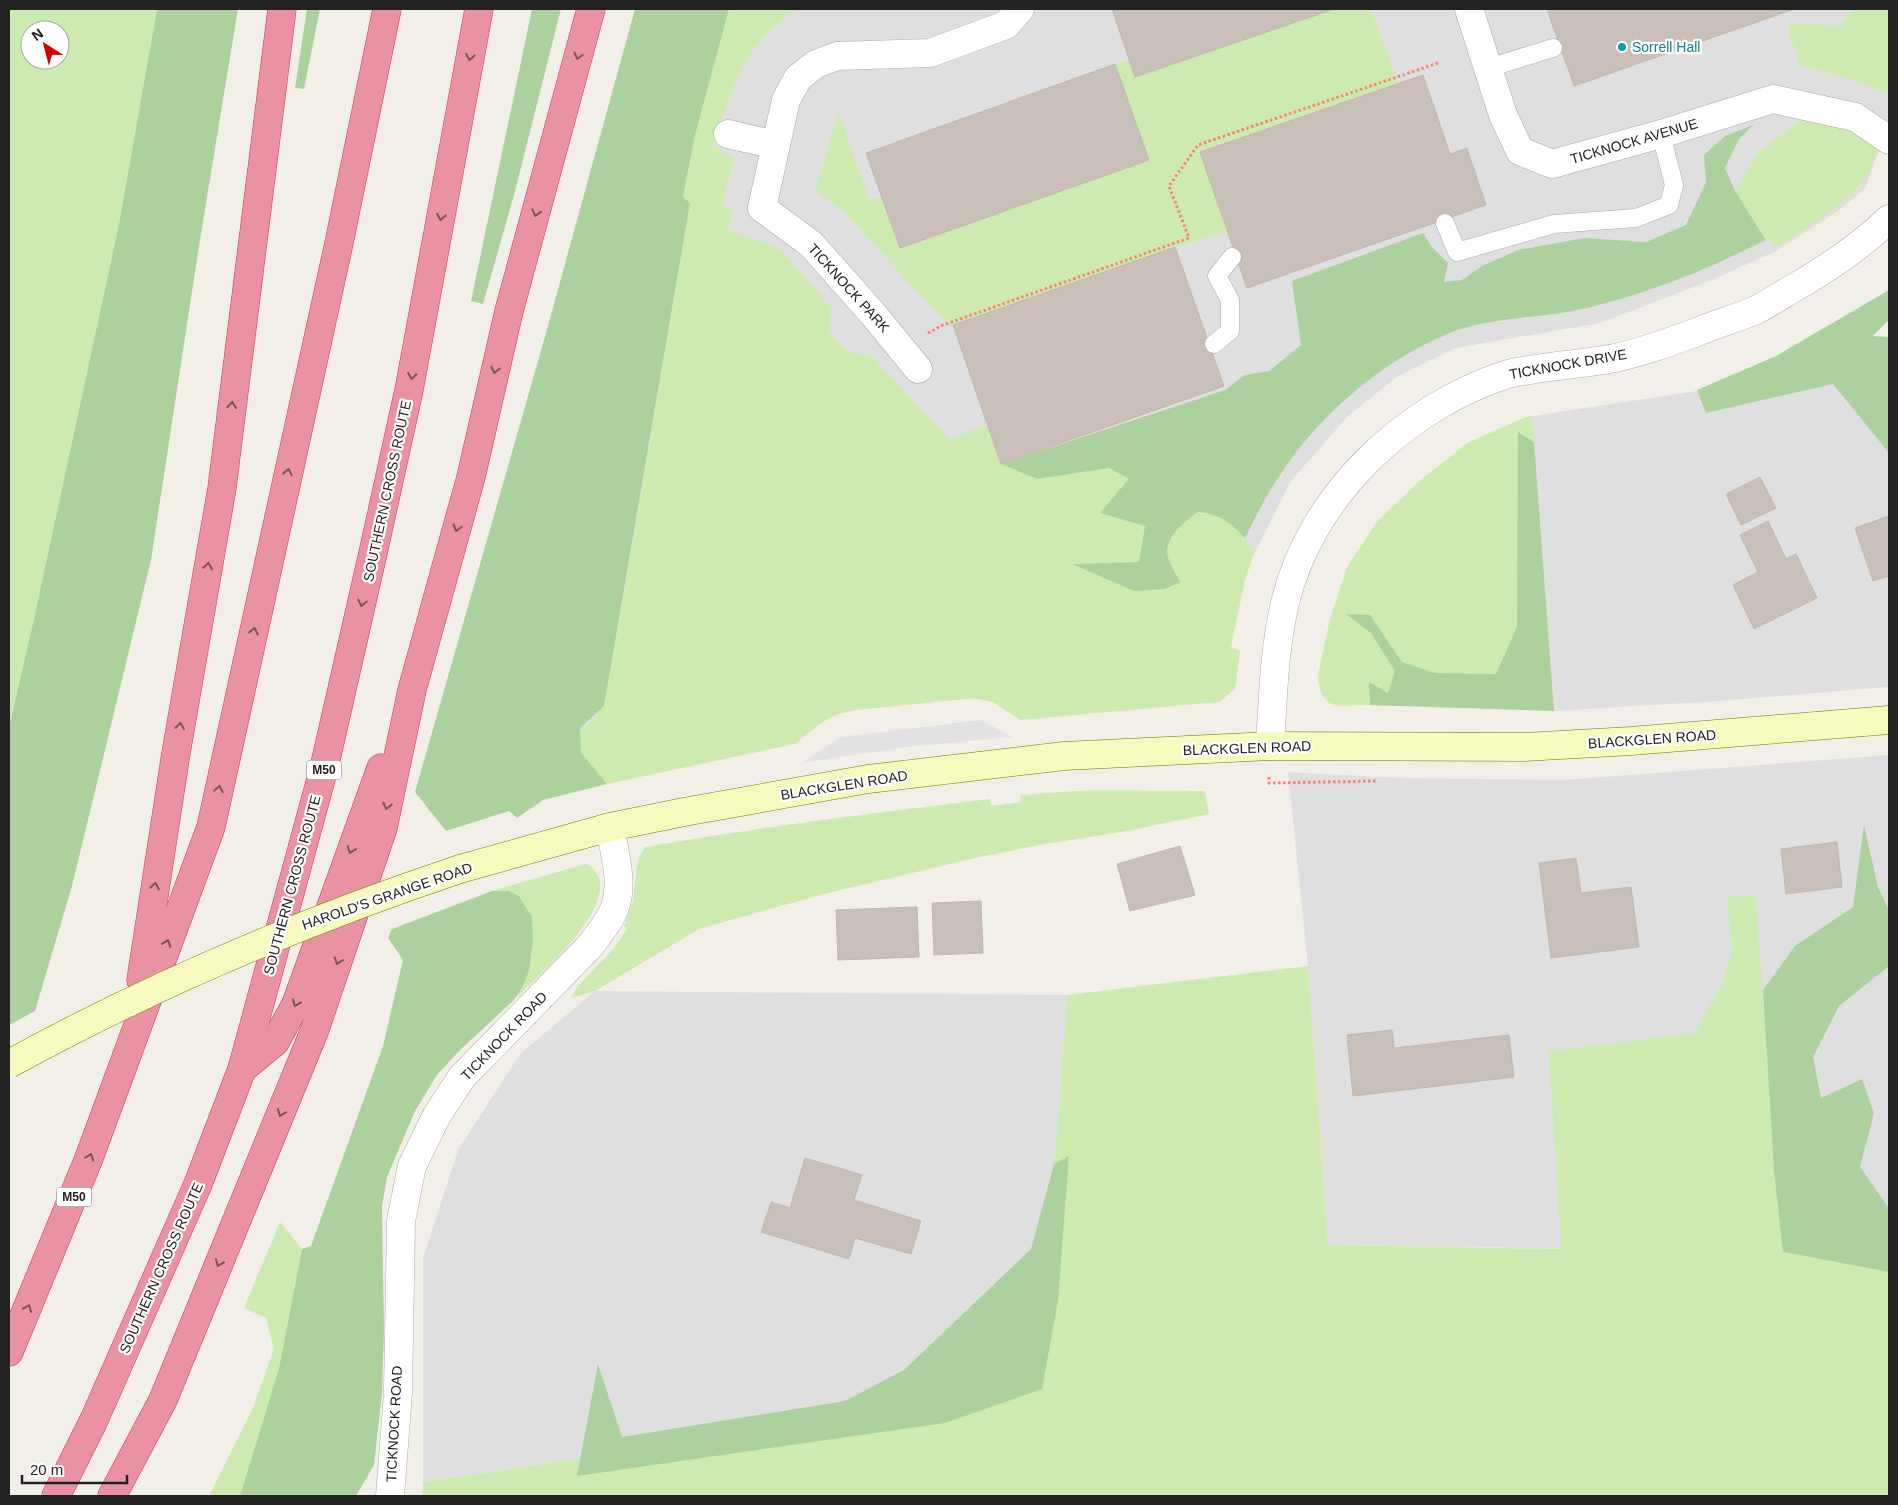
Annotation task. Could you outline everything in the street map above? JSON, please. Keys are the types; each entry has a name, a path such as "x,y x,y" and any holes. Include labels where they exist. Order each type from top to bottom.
{"highway":[{"path":"132,1038 176,753 222,488 282,9"},
{"name":"M50","path":"9,1352 89,1158 210,827 339,243 387,9"},
{"name":"SOUTHERN CROSS ROUTE","path":"56,1496 94,1420 198,1184 242,1069 324,768 373,554 409,390 479,9"},
{"path":"112,1496 163,1400 314,1032 383,828 412,690 471,476 508,311 591,9"},
{"path":"242,1069 275,1042 296,1004 377,779 412,690"}],"street":[{"name":"TICKNOCK PARK","path":"918,368 811,244 762,208 786,100 798,78 816,64 837,56 930,53 1006,25 1020,9"},
{"name":"TICKNOCK AVENUE","path":"1469,9 1503,115 1520,151 1552,164 1661,134 1773,99 1855,117 1889,140"},
{"path":"728,134 776,145"},
{"name":"TICKNOCK DRIVE","path":"1270,746 1280,630 1295,570 1312,536 1338,493 1360,467 1384,444 1429,412 1467,389 1493,379 1511,373 1615,358 1672,341 1756,310 1823,272 1877,231 1889,219"},
{"name":"BLACKGLEN ROAD","path":"610,827 868,779 1084,755 1270,746 1524,747 1631,741 1889,720"},
{"name":"HAROLD'S GRANGE ROAD","path":"9,1064 113,1009 202,968 316,920 460,869 610,827"},
{"name":"TICKNOCK ROAD","path":"390,1496 398,1393 400,1221 412,1166 437,1115 462,1078 589,947 605,926 616,905 618,882 610,827"}],"lane":[{"path":"1488,68 1553,48"},
{"path":"1444,223 1457,252 1554,224 1636,218 1669,205 1674,184 1661,134"},
{"path":"1214,344 1230,331 1230,300 1218,276 1232,257"}],"path":[{"path":"901,347 943,325 1189,238 1169,186 1198,145 1438,63"}],"shaded area":[{"path":"729,9 1889,9 1889,142 1878,153 1865,189 1838,211 1776,251 1712,280 1600,323 1456,348 1398,376 1348,416 1291,481 1241,581 1020,720 993,702 974,698 855,710 838,714 822,722 795,744 581,753 580,728"},
{"path":"1889,359 1889,687 1719,701 1554,711 1532,416 1756,382"},
{"path":"981,720 1012,737 907,747 802,763 840,737"},
{"path":"1889,755 1889,1264 1783,1252 1328,1245 1308,966 1288,772 1401,778 1564,780"},
{"path":"595,991 1067,995 1038,1381 742,1434 423,1482 423,1258 458,1150 520,1054"}],"green space":[{"path":"9,9 157,9 119,224 9,726"},
{"path":"157,9 238,9 199,246 151,560 72,886 35,1011 9,1025 9,727 119,224"},
{"path":"307,9 320,9 304,89 295,88"},
{"path":"532,9 561,9 514,195 483,304 471,301"},
{"path":"635,9 729,9 695,136 683,197 690,203 604,706 580,728 581,753 607,784 543,800 517,818 509,811 446,831 415,792 546,333"},
{"path":"729,9 803,9 794,12 780,22 766,34 755,48 737,79 724,113 713,147 734,157 722,207 733,210 727,230 767,243 784,253 832,309 829,330 838,342 856,354 871,355 949,439 988,425 1001,464 1037,479 1109,468 1130,479 1145,525 1139,562 1073,564 1180,582 1170,563 1168,549 1172,537 1187,520 1198,512 1208,513 1217,516 1238,530 1254,553 1245,580 1231,647 1240,651 1235,689 1219,702 1021,720 993,702 974,698 855,710 838,714 822,722 795,744 607,784 543,800 517,818 521,773 598,717 622,607 690,204 683,198 695,136"},
{"path":"1334,9 1371,9 1398,83 1200,152 1228,232 1175,247 953,325 939,315 844,212 815,190 839,112 869,199 882,199 900,248 1148,160 1115,64 1129,60 1135,77"},
{"path":"1854,9 1889,9 1889,95 1867,85 1822,71 1798,66 1799,58 1790,37 1789,23 1839,26"},
{"path":"1802,118 1837,123 1880,146 1866,177 1848,197 1823,217 1772,249 1774,246 1771,240 1767,240 1735,191 1757,154"},
{"path":"1753,125 1739,139 1725,168 1735,191 1766,240 1694,273 1644,292 1567,312 1490,322 1460,329 1422,346 1399,359 1356,391 1316,428 1299,448 1279,477 1263,502 1245,538 1224,520 1206,513 1198,512 1181,525 1172,537 1167,550 1170,563 1180,582 1165,589 1134,591 1072,564 1139,562 1145,526 1100,513 1129,479 1109,468 1037,479 1001,464 1225,390 1245,375 1269,371 1301,345 1292,281 1423,233 1432,247 1448,263 1444,282 1462,280 1482,266 1518,250 1584,238 1646,242 1686,225 1706,182 1704,155 1725,136"},
{"path":"1889,290 1889,320 1873,336 1889,337 1889,453 1833,384 1706,413 1697,390 1776,356"},
{"path":"1532,416 1554,711 1370,705 1339,706 1329,703 1322,695 1318,682 1330,619 1347,567 1378,520 1423,478 1469,442"},
{"path":"1518,432 1534,442 1554,711 1370,705 1369,682 1388,693 1395,671 1371,633 1346,614 1370,615 1402,662 1435,673 1496,674 1517,627"},
{"path":"1091,790 1205,791 1209,814 1127,831 1045,844 975,858 824,894 699,929 595,991 571,998 580,984 611,952 627,929 624,926 633,901 638,859 645,847 861,815 990,799 992,806 1021,802 1020,795"},
{"path":"1864,825 1878,887 1889,910 1889,966 1839,1006 1813,1057 1821,1098 1862,1079 1874,1113 1860,1167 1889,1208 1889,1272 1783,1252 1774,1171 1763,990 1795,946 1853,907"},
{"path":"585,864 590,865 598,876 600,891 595,907 570,943 513,1001 522,988 509,891 492,891"},
{"path":"492,891 509,891 519,896 532,917 533,939 529,971 522,988 513,1001 461,1049 437,1075 415,1111 387,1177 382,1206 384,1330 382,1393 374,1465 356,1496 240,1496 279,1368 302,1249 311,1246 383,1046 403,960 388,938 392,929"},
{"path":"1756,895 1774,1171 1783,1252 1889,1272 1889,1496 422,1496 423,1482 742,1434 1038,1381 1067,995 1308,966 1328,1245 1561,1249 1549,1051 1695,1033 1723,982 1732,951 1727,897"},
{"path":"1069,1156 1058,1301 1042,1389 945,1423 577,1476 598,1364 622,1437 845,1401 904,1370 1031,1249 1054,1164"},
{"path":"280,1222 302,1249 279,1368 240,1496 209,1496 253,1408 274,1349 266,1318 244,1308"}],"building":[{"path":"1112,9 1334,9 1135,77"},
{"name":"Sorrell Hall","path":"1547,9 1794,9 1574,86"},
{"path":"1115,64 1149,160 900,248 866,153"},
{"path":"1423,75 1450,154 1467,148 1486,205 1247,288 1200,152"},
{"path":"1175,247 1224,386 1001,464 953,325"},
{"path":"1760,477 1776,508 1741,525 1726,494"},
{"path":"1889,516 1889,576 1873,581 1855,528"},
{"path":"1768,521 1786,559 1796,554 1817,598 1754,629 1733,585 1758,572 1740,535"},
{"path":"1837,842 1842,887 1786,894 1781,849"},
{"path":"1180,846 1195,895 1130,911 1117,864"},
{"path":"1576,858 1581,893 1631,887 1639,947 1551,958 1539,863"},
{"path":"981,901 983,953 934,955 932,903"},
{"path":"917,907 919,957 838,960 836,910"},
{"path":"1392,1030 1394,1048 1509,1035 1514,1077 1353,1096 1347,1035"},
{"path":"805,1158 862,1175 854,1200 921,1221 911,1254 855,1238 849,1259 761,1232 771,1202 790,1208"}],"place":[{"name":"Sorrell Hall","path":"1622,47"}]}
